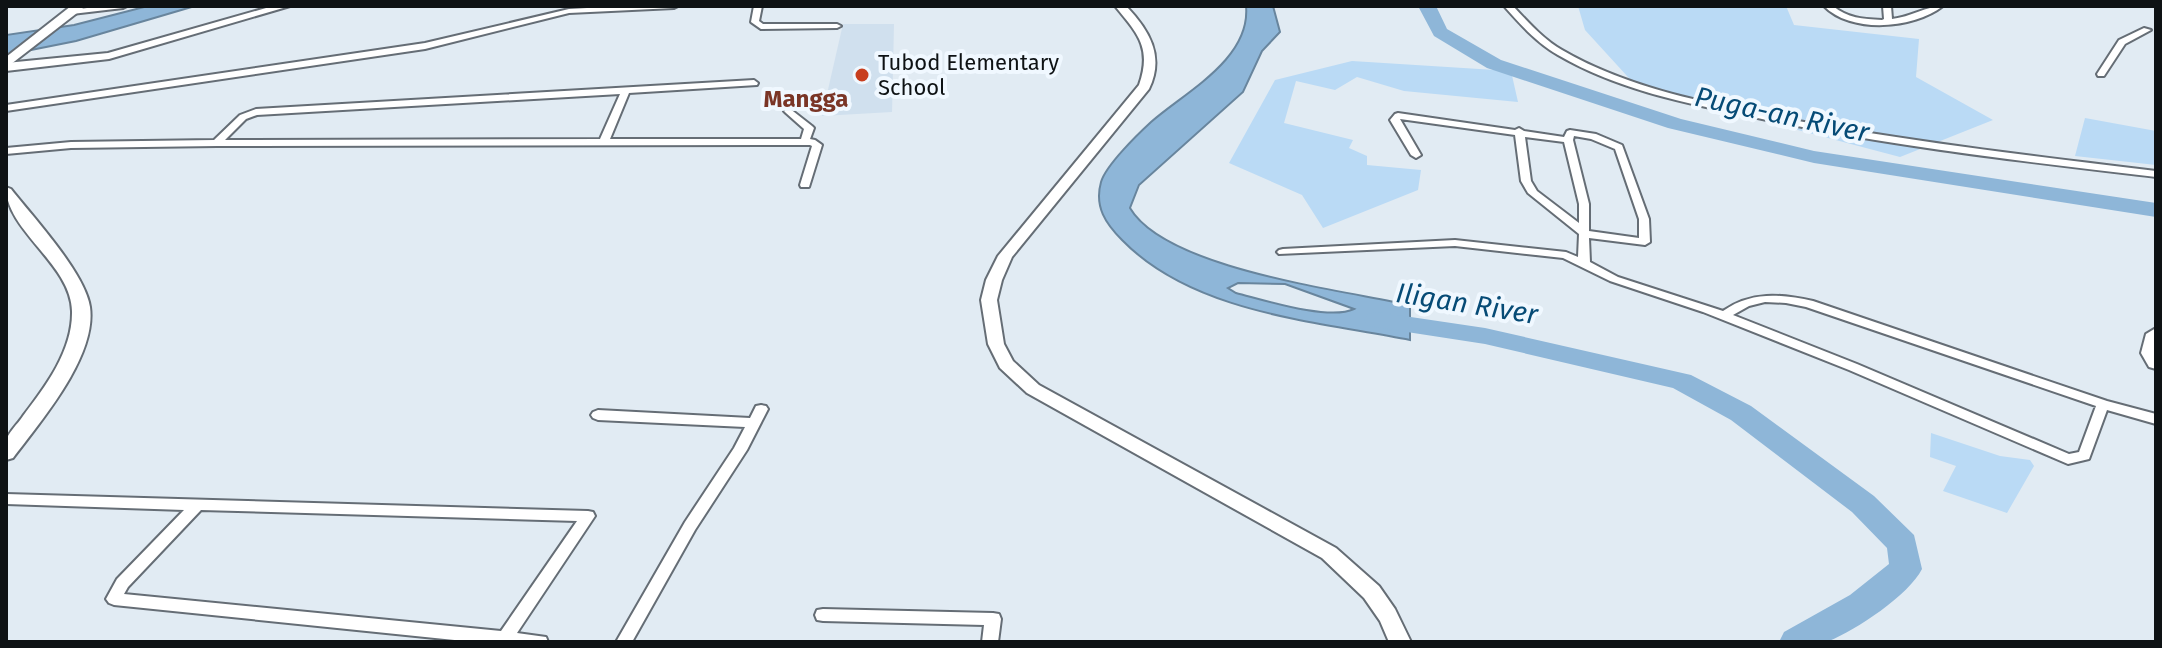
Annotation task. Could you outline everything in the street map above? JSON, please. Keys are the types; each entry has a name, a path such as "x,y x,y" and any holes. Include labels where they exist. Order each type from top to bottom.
{"main road":[{"path":"7,61 67,11"},
{"path":"6,192 75,290 81,314 71,355 6,453"},
{"path":"2156,334 2151,353 2156,362"}],"street":[{"path":"67,11 123,6"},
{"path":"7,61 109,56 285,6"},
{"path":"6,108 425,46 569,11 674,6"},
{"path":"758,6 755,22 761,27 837,26"},
{"path":"1120,6 1144,31 1151,46 1150,74 1145,86 1005,256 989,300 996,344 1006,364 1033,389 1329,553 1358,575 1379,600 1400,642"},
{"path":"1508,6 1541,40 1559,53 1613,78 1664,95 1858,136 2156,174"},
{"path":"1828,6 1844,16 1888,23 1921,18 1939,6"},
{"path":"1887,6 1888,23"},
{"path":"2101,74 2122,42 2153,31"},
{"path":"217,143 243,117 256,112 754,83"},
{"path":"604,142 626,90"},
{"path":"789,111 809,128 805,141"},
{"path":"1416,155 1395,120 1398,116 1568,140"},
{"path":"1519,131 1528,187 1586,234 1645,242 1647,237 1619,147 1579,133 1570,133 1568,140 1584,204 1586,234 1584,264"},
{"path":"6,151 71,145 217,143 805,141 817,145 805,185"},
{"path":"1283,252 1485,244 1551,252 1644,291 1724,316 2068,459 2084,456 2103,404"},
{"path":"1724,316 1753,298 1777,298 1809,304 2103,404 2156,419"},
{"path":"598,415 757,416 624,642"},
{"path":"6,499 588,516 505,638"},
{"path":"197,505 122,583 114,599 540,642"},
{"path":"823,615 993,619 990,642"}],"shaded area":[{"path":"148,6 195,6 76,41 6,55 6,35 74,25"},
{"path":"1246,6 1273,6 1280,32 1262,51 1243,92 1139,185 1130,208 1150,229 1179,247 1216,262 1301,284 1410,305 1410,340 1295,319 1219,299 1183,284 1151,264 1122,240 1103,214 1099,191 1109,167 1151,122 1213,73 1238,42 1245,25","holes":["1238,283 1285,284 1354,309 1329,313 1313,311 1236,293 1228,288"]},
{"path":"1578,6 1786,6 1794,25 1919,39 1916,77 1993,120 1900,157 1638,88 1585,30"},
{"name":"Tubod Elementary School","path":"843,24 894,24 892,112 822,116"},
{"path":"1352,61 1511,71 1518,102 1404,91 1357,77 1335,90 1296,81 1284,123 1353,140 1349,148 1367,156 1367,165 1421,170 1418,190 1323,228 1302,195 1229,163 1275,80"},
{"path":"2085,118 2156,131 2156,165 2075,156"},
{"path":"1931,433 2000,456 2030,460 2034,466 2007,513 1943,491 1956,466 1930,457"}],"waterway":[{"name":"Puga-an River","path":"1427,6 1440,32 1494,64 1675,124 1814,157 2156,210"},
{"name":"Iligan River","path":"1377,320 1485,336 1681,381 1741,413 1863,504 1903,544 1906,569 1862,605 1796,642"}],"place":[{"name":"Tubod Elementary School","path":"862,75"}],"district":[{"name":"Mangga","path":"806,99"}]}
